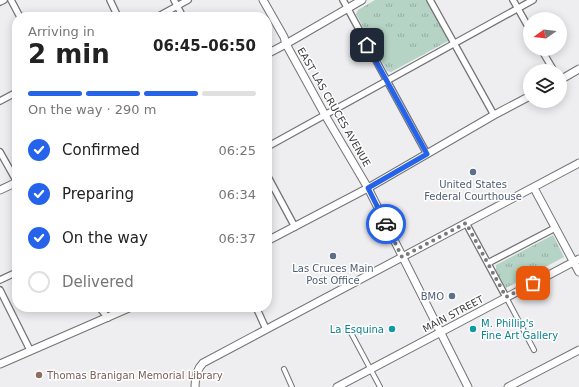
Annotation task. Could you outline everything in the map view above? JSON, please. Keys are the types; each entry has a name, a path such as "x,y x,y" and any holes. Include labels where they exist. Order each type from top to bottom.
{"street":[{"path":"0,2 4,0"},
{"path":"11,0 17,12"},
{"path":"110,0 116,12"},
{"path":"174,0 180,12"},
{"path":"166,12 188,0"},
{"name":"EAST LAS CRUCES AVENUE","path":"263,0 270,12"},
{"path":"343,0 427,154"},
{"path":"272,51 362,0"},
{"path":"430,0 494,115"},
{"path":"512,0 523,18"},
{"path":"272,144 533,0"},
{"name":"EAST LAS CRUCES AVENUE","path":"272,16 325,115 368,188 468,387"},
{"path":"567,76 579,69"},
{"path":"0,101 12,95"},
{"path":"272,238 368,188 523,100"},
{"path":"0,152 12,173"},
{"path":"195,387 196,375 203,362 210,360 579,163"},
{"path":"0,190 12,184"},
{"path":"272,184 295,227"},
{"path":"534,188 555,228 576,260 579,272"},
{"path":"466,223 534,350"},
{"path":"488,263 555,228"},
{"name":"MAIN STREET","path":"337,387 576,260"},
{"path":"0,280 12,274"},
{"path":"0,290 30,350"},
{"path":"103,312 108,318"},
{"path":"0,364 121,312"},
{"path":"258,312 266,329"},
{"path":"349,329 380,387"},
{"path":"508,387 579,350"},
{"path":"198,387 199,378 210,360"},
{"path":"284,369 292,387"}],"green space":[{"path":"375,0 427,0 448,41 391,72 387,71 356,14 358,10"},
{"path":"386,42 407,48 404,60 383,54"},
{"path":"553,235 564,257 506,288 496,270 496,265"}],"way so far":[{"path":"386,224 402,257 466,223 506,297 533,283"}],"place":[{"name":"United States Federal Courthouse","path":"473,172"},
{"name":"Las Cruces Main Post Office","path":"333,256"},
{"name":"BMO","path":"452,296"},
{"name":"La Esquina","path":"392,329"},
{"name":"M. Phillip's Fine Art Gallery","path":"473,329"},
{"name":"Thomas Branigan Memorial Library","path":"39,375"}],"route":[{"path":"367,45 427,154 368,188 386,224"}]}
